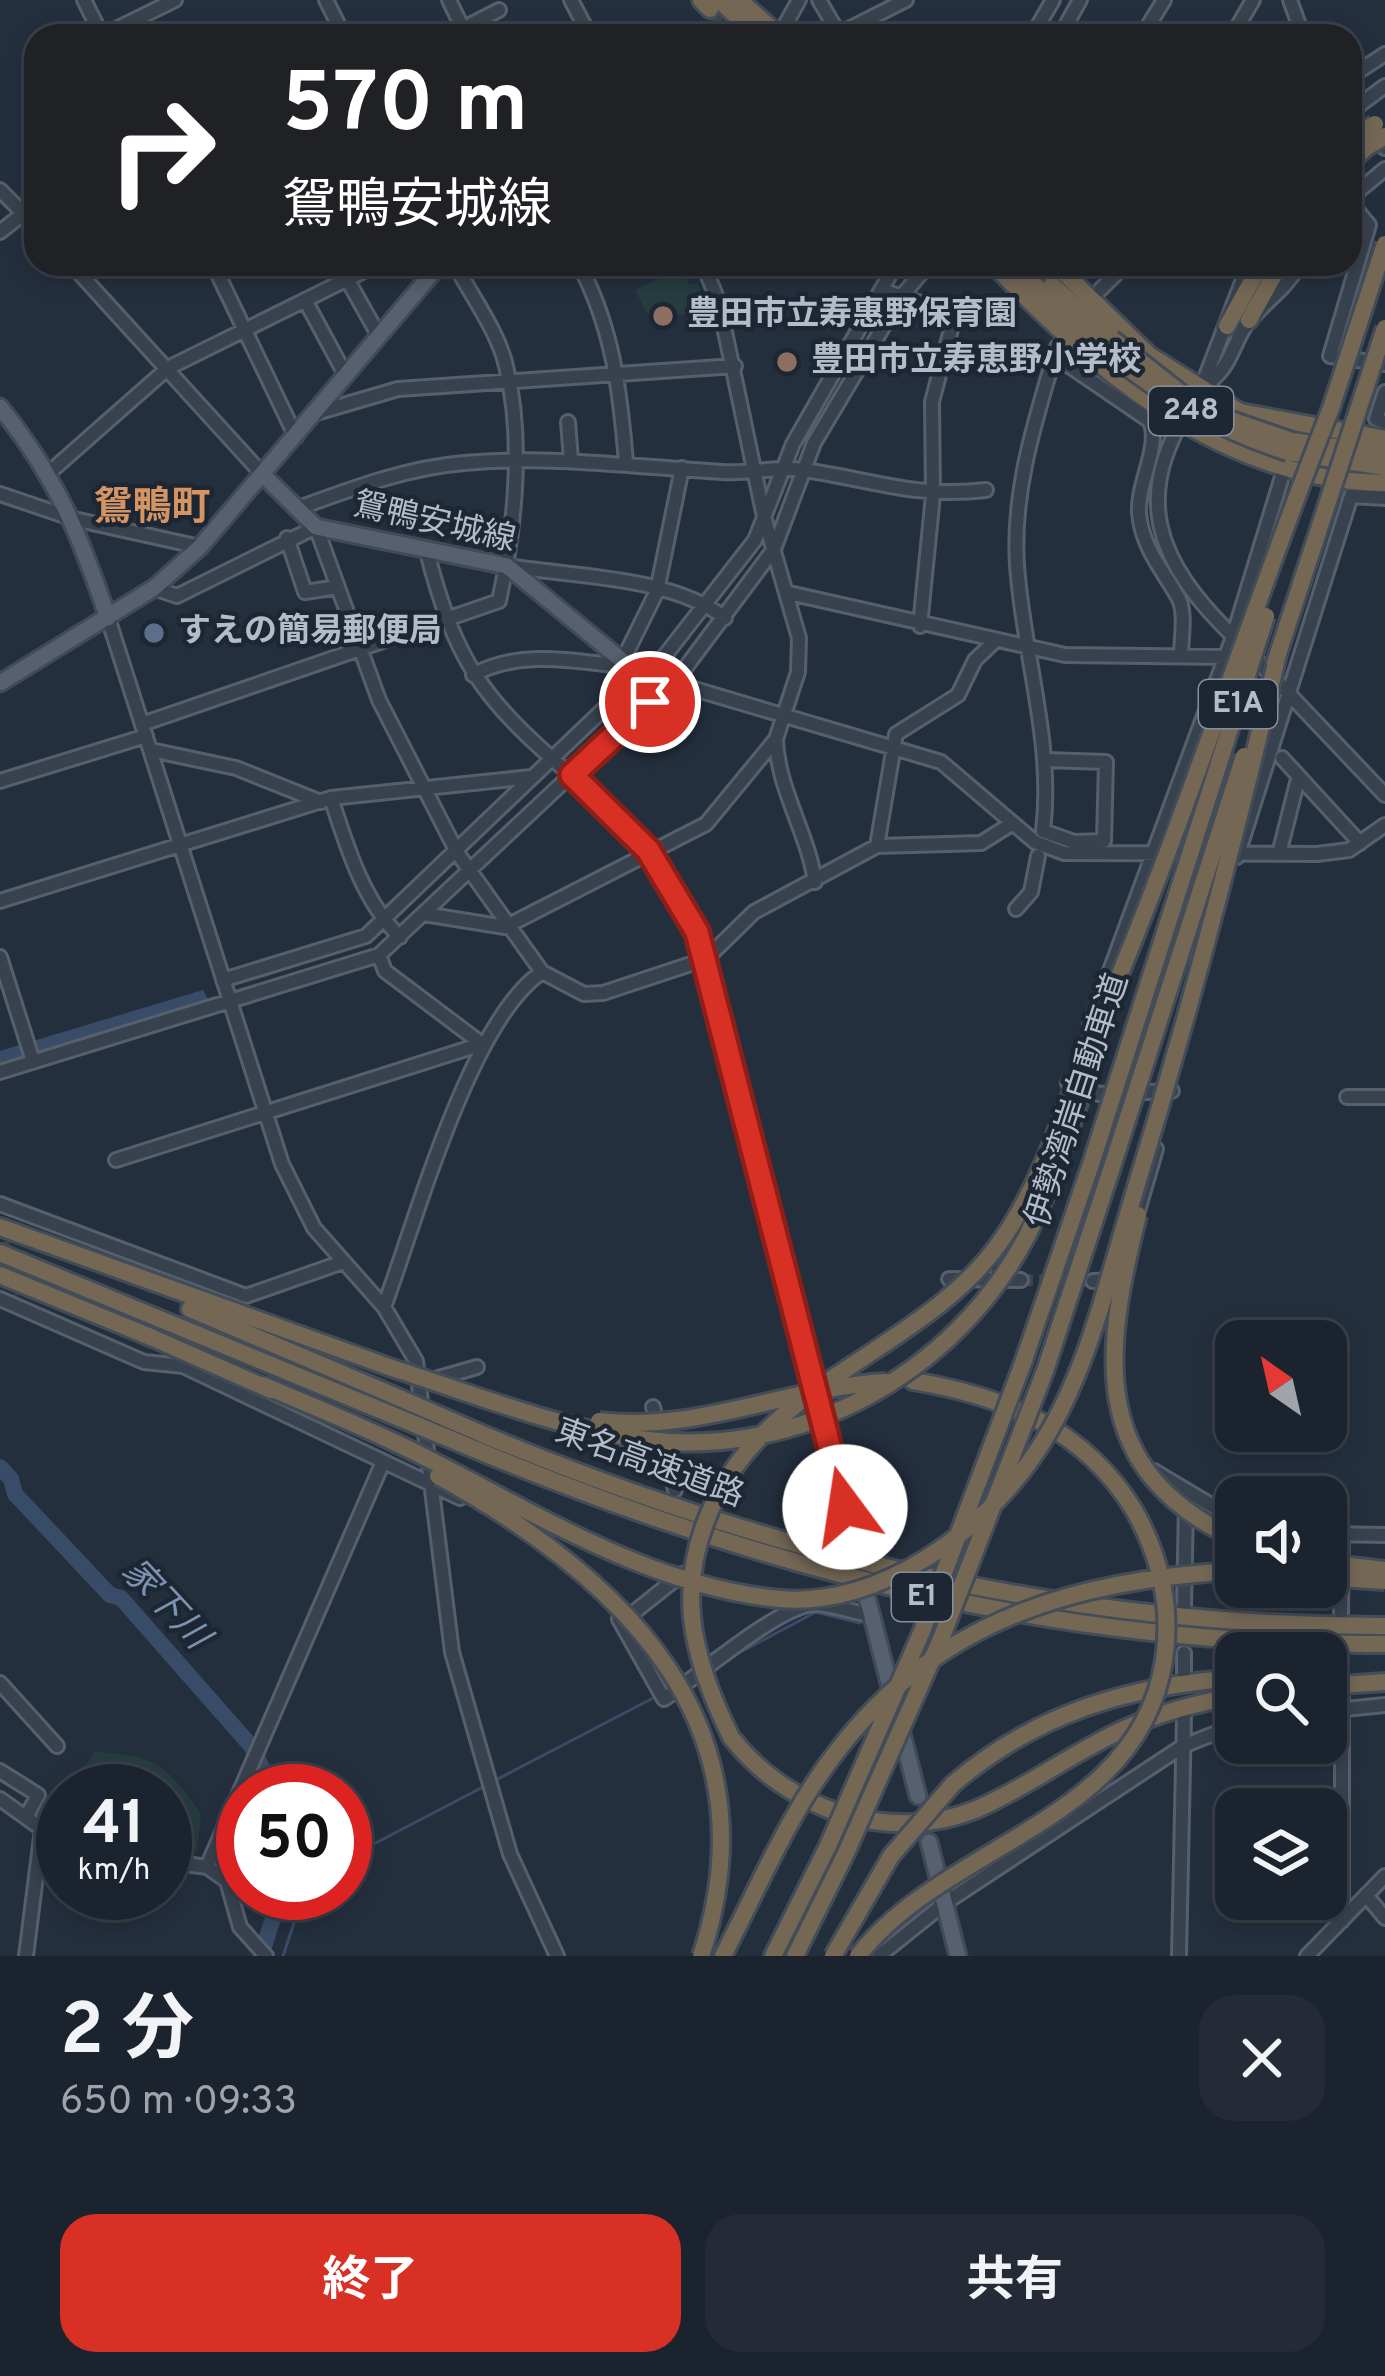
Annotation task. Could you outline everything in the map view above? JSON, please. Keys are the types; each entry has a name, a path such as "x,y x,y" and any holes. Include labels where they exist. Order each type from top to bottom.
{"highway":[{"path":"740,0 766,24"},
{"path":"710,3 740,24"},
{"path":"1364,144 1382,126"},
{"name":"伊勢湾岸自動車道","path":"773,1956 828,1846 922,1631 1023,1363 1385,244"},
{"name":"248","path":"997,276 1026,300"},
{"name":"248","path":"1004,276 1084,356 1180,423 1385,483"},
{"name":"248","path":"1026,276 1108,344"},
{"name":"248","path":"1041,276 1155,390 1203,418 1288,453 1385,467"},
{"name":"248","path":"1067,276 1149,355 1240,412 1385,439"},
{"path":"1227,326 1254,276"},
{"path":"1249,320 1273,276"},
{"name":"伊勢湾岸自動車道","path":"795,1956 941,1639 1045,1371 1385,328"},
{"path":"0,1230 392,1368 504,1404 644,1440 740,1440 838,1412 898,1378 979,1306 1026,1237 1053,1178 1333,403"},
{"name":"248","path":"1288,453 1385,454"},
{"path":"1215,1528 1192,1516 1151,1473 1126,1430 1113,1381 1117,1299 1278,654"},
{"path":"1133,949 1037,1175 991,1256 922,1320 770,1427 721,1489 697,1543 688,1606 696,1656 731,1737 763,1772 813,1804 873,1820 934,1821 995,1800 1128,1727 1215,1702"},
{"path":"0,1275 393,1441 614,1553 679,1577 788,1600 867,1584 929,1556 978,1520 1016,1481 1057,1418 1093,1325 1172,1069"},
{"name":"東名高速道路","path":"0,1230 377,1399"},
{"name":"東名高速道路","path":"0,1252 377,1399 688,1533 951,1604 1179,1635 1385,1643"},
{"path":"504,1404 580,1419 671,1425 830,1387 913,1381 985,1396 1038,1417 1096,1462 1135,1510 1155,1556 1166,1606 1162,1673 1136,1734 1116,1762 1060,1812 927,1891 858,1956"},
{"path":"263,1385 402,1456 539,1537 590,1579 662,1660 699,1724 720,1792 721,1885 701,1956"},
{"name":"東名高速道路","path":"483,1443 682,1511 873,1568 1120,1611 1385,1626"},
{"path":"1347,1565 1385,1570"},
{"path":"724,1956 814,1784 838,1750 900,1683 974,1633 1057,1597 1145,1576 1215,1572"},
{"path":"1347,1578 1385,1581"},
{"path":"1347,1678 1385,1679"},
{"path":"1347,1684 1385,1679"},
{"path":"833,1956 891,1856 953,1784 1027,1731 1076,1708 1161,1685 1215,1680"}],"main road":[{"path":"0,683 154,588 200,547 430,276"},
{"path":"0,407 50,472 74,519 108,618"},
{"name":"鴛鴨安城線","path":"264,476 316,527 507,566 627,663 661,679"},
{"path":"661,679 570,773 648,850 697,932 857,1552"},
{"path":"869,1608 918,1796"},
{"path":"929,1842 958,1956"}],"street":[{"path":"126,24 175,0"},
{"path":"860,24 906,0"},
{"path":"477,24 499,10"},
{"path":"1362,189 1385,169"},
{"path":"0,190 24,213 0,232"},
{"path":"1362,215 1370,225 1362,251"},
{"path":"82,276 264,476"},
{"path":"219,276 296,436"},
{"path":"50,472 167,368 353,276"},
{"path":"0,781 146,737 361,648 499,601 507,566 515,461 509,385 505,361 461,276"},
{"path":"585,276 605,316 620,378 626,462"},
{"path":"424,914 509,925 716,815 776,740 798,672 799,638 764,517 735,366 707,276"},
{"path":"661,679 705,603 755,539 811,410 889,276"},
{"path":"224,981 367,937 532,777 661,679 725,618 774,545 802,470 901,297 918,276"},
{"path":"1100,290 1114,276"},
{"path":"1201,390 1208,360 1227,326 1245,276"},
{"path":"1292,276 1280,296 1249,320 1222,368 1180,423 1156,499 1160,539 1180,578 1385,795"},
{"path":"1354,276 1330,356 1385,364"},
{"path":"347,279 379,336"},
{"path":"881,290 955,314 932,401 933,495 920,626"},
{"path":"304,300 338,369 346,376"},
{"path":"1046,760 1106,762 1104,841 1074,842 1043,831 1046,760 1016,560 1024,459 1056,352 1150,421 1156,434 1138,494 1139,520 1154,562 1181,603 1181,656"},
{"path":"316,413 398,389 620,378 735,366"},
{"path":"1385,392 1376,419 1385,422"},
{"path":"568,422 571,460"},
{"path":"1173,1091 1099,1094 1067,1082 1157,853 1226,657 1288,453"},
{"path":"296,509 386,477 461,463 515,461 802,470 933,495 986,490"},
{"path":"473,675 523,661 627,663 657,591 682,468"},
{"path":"0,494 74,519 200,547"},
{"path":"1215,1508 1141,1461 1122,1432 1108,1358 1118,1280 1238,854 1351,496 1385,498"},
{"path":"154,588 177,596 316,527 379,700 457,853 542,972 593,995 706,959 754,912 877,846 980,843 1013,823"},
{"path":"287,538 305,592 338,587"},
{"path":"0,1072 379,955 570,773 473,675 444,621 426,548"},
{"path":"507,566 657,591 705,603 725,618"},
{"path":"789,592 851,604 920,626 1065,655 1226,657"},
{"path":"108,618 299,1205 384,1307 411,1349 421,1382 452,1652 470,1727 510,1854 557,1956"},
{"path":"877,846 896,734 958,695 975,660 994,642"},
{"path":"661,679 890,751 941,762 1035,842 1064,853 1349,850 1385,825"},
{"path":"146,737 326,800 384,922 400,937"},
{"path":"776,740 785,786 810,847 814,882"},
{"path":"1282,758 1360,843"},
{"path":"0,901 326,800 425,785 532,777"},
{"path":"1279,854 1298,779"},
{"path":"1016,909 1031,892 1038,856"},
{"path":"379,955 385,971 482,1044"},
{"path":"0,957 33,1061"},
{"path":"384,1307 482,1044 517,989 542,972"},
{"path":"116,1160 482,1044"},
{"path":"1347,1097 1385,1097"},
{"path":"0,1204 216,1295 246,1296 344,1262"},
{"path":"949,1279 1021,1280"},
{"path":"1093,1281 1118,1280"},
{"path":"9,1300 144,1362 184,1364 432,1483 566,1567 622,1622 664,1699 718,1655 809,1605 869,1608"},
{"path":"421,1382 478,1367"},
{"path":"653,1407 675,1490"},
{"path":"207,1867 383,1462"},
{"path":"1184,1608 1186,1491"},
{"path":"1347,1535 1385,1535"},
{"path":"622,1622 690,1563"},
{"path":"1342,1608 1342,1613"},
{"path":"1184,1653 1184,1673"},
{"path":"0,1683 57,1746"},
{"path":"1347,1704 1385,1705"},
{"path":"1178,1956 1184,1716"},
{"path":"879,1956 945,1903 1183,1746 1215,1733"},
{"path":"1342,1764 1342,1921"},
{"path":"0,1771 38,1795 26,1817"},
{"path":"0,1799 36,1825"},
{"path":"192,1865 207,1867 227,1881 240,1927 266,1956"},
{"path":"26,1956 36,1871"},
{"path":"1313,1954 1385,1876"},
{"path":"1366,1895 1385,1918"}],"green space":[{"path":"665,276 684,276 690,285 698,283 708,311 650,319 635,290"},
{"path":"95,1752 155,1764 87,1764"},
{"path":"192,1802 201,1813 197,1852 192,1852"}],"water":[{"path":"203,990 209,1001 196,1007 0,1065 0,1051"}],"waterway":[{"name":"家下川","path":"0,1467 11,1479 15,1494 110,1595 121,1598 251,1746 260,1764"},
{"path":"731,1657 816,1612 860,1623"},
{"path":"492,1782 659,1695"},
{"path":"372,1845 483,1787"},
{"name":"家下川","path":"261,1956 272,1920"},
{"path":"283,1956 295,1920"}],"tunnel":[{"path":"710,9 727,24"},
{"path":"0,1224 13,1296"},
{"path":"1021,1280 1093,1281"}],"place":[{"name":"豊田市立寿惠野保育園","path":"663,316"},
{"name":"豊田市立寿恵野小学校","path":"787,362"},
{"name":"すえの簡易郵便局","path":"154,633"}],"district":[{"name":"鴛鴨町","path":"152,509"}],"route":[{"path":"650,702 572,775 648,850 697,932 845,1507"}]}
